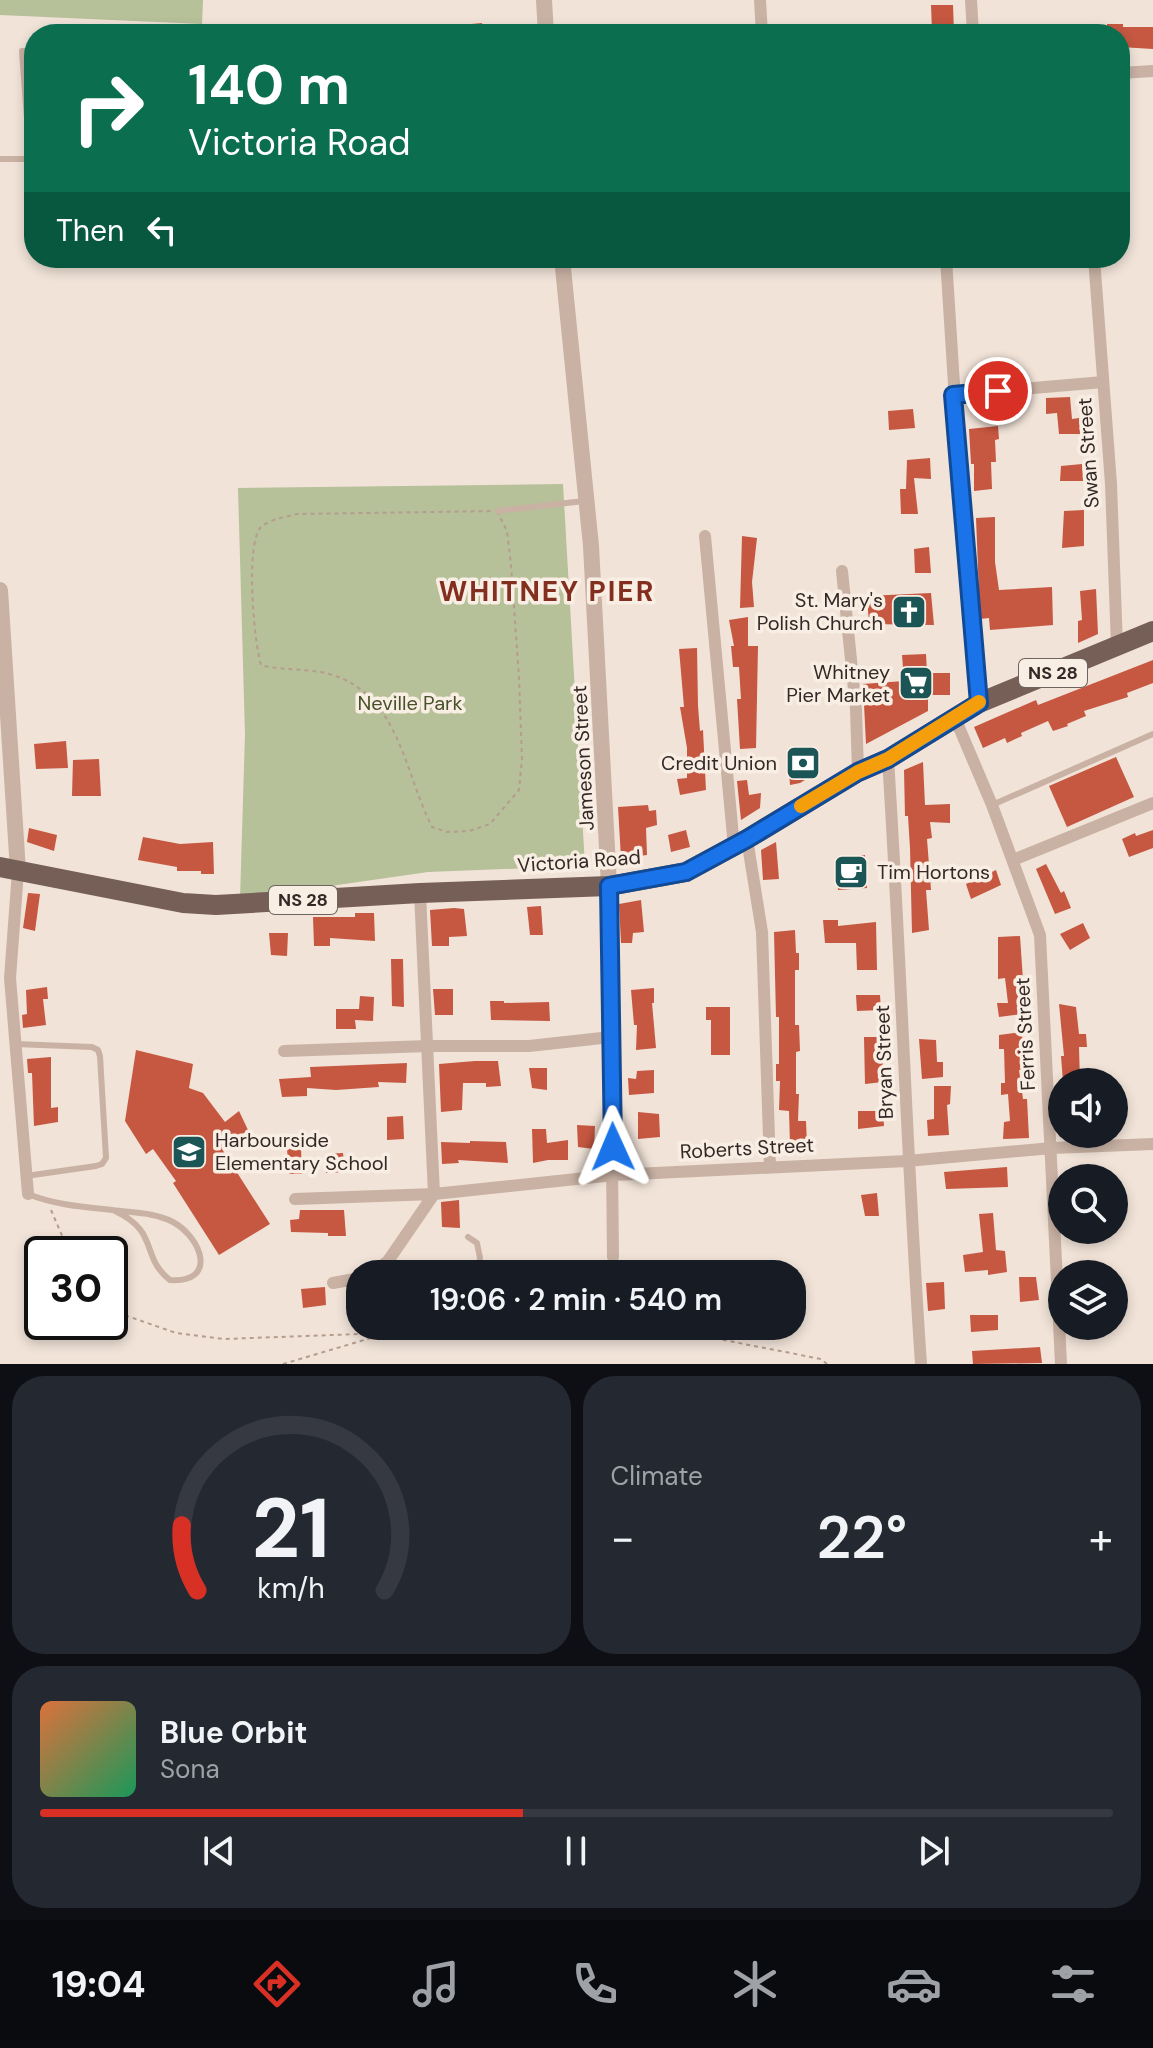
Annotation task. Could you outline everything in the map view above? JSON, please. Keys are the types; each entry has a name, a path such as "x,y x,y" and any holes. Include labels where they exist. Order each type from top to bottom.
{"main road":[{"name":"Victoria Road","path":"9,869 183,903 216,905 609,886 686,872 741,843 858,772 888,759 979,703 1153,631"}],"street":[{"path":"544,0 545,24"},
{"path":"760,0 761,24"},
{"path":"971,0 972,24"},
{"path":"1130,72 1153,71"},
{"name":"Jameson Street","path":"563,268 587,501 609,886 613,1257"},
{"path":"947,268 953,395 979,703"},
{"name":"Swan Street","path":"1095,268 1111,484 1117,646"},
{"path":"953,395 1103,382"},
{"path":"705,536 741,843 762,932 770,1167"},
{"path":"842,571 856,709 858,772"},
{"path":"0,590 10,962 28,1194"},
{"name":"Ferris Street","path":"955,718 992,805 1040,935 1048,1077"},
{"name":"Bryan Street","path":"888,759 898,918 907,1161 921,1364"},
{"path":"1013,860 1153,803"},
{"path":"389,1260 434,1194 420,893"},
{"path":"284,1051 529,1046 611,1037"},
{"path":"0,1045 15,1044"},
{"name":"Roberts Street","path":"1128,1145 1153,1144"},
{"name":"Ferris Street","path":"1052,1148 1061,1364"},
{"name":"Roberts Street","path":"295,1199 434,1194 614,1175 907,1161 1052,1148"},
{"path":"333,1283 346,1281"}],"lane":[{"path":"24,51 24,73"},
{"path":"0,159 24,159"},
{"path":"497,511 587,501"},
{"path":"992,805 1153,734"},
{"path":"15,1044 92,1047 98,1050 100,1056 106,1158 96,1166 26,1176"},
{"path":"28,1194 48,1202 143,1213 172,1222 189,1235 199,1249 202,1259 200,1268 186,1280 170,1280 155,1265 148,1241 137,1224 115,1211"},
{"path":"468,1237 477,1243 480,1260"}],"path":[{"path":"497,511 507,531 512,579 520,691 522,759 519,790 490,824 469,831 447,832 432,827 419,802 404,750 372,699 347,681 327,673 278,670 261,665 256,649 254,541 261,527 297,514 497,511"},
{"path":"48,1202 62,1236"},
{"path":"128,1316 176,1333 224,1339 346,1334"},
{"path":"283,1364 364,1340"},
{"path":"724,1340 821,1359 827,1364"}],"green space":[{"path":"0,0 203,0 202,24 0,15"},
{"name":"Neville Park","path":"563,484 585,866 428,872 240,899 245,734 238,488"}],"building":[{"path":"931,5 953,5 954,24 932,24"},
{"path":"1130,27 1153,27 1153,49 1130,48"},
{"path":"1070,397 1072,419 1079,418 1080,434 1059,434 1057,413 1046,414 1046,398"},
{"path":"913,409 915,428 889,430 888,411"},
{"path":"998,426 996,462 991,462 992,489 974,491 969,429"},
{"path":"930,458 931,479 914,478 918,514 901,514 900,489 906,489 907,460"},
{"path":"1082,464 1083,481 1060,481 1061,466"},
{"path":"1084,510 1084,546 1062,548 1064,511"},
{"path":"995,517 995,562 999,590 1052,587 1053,625 990,630 989,618 980,619 976,518"},
{"path":"742,536 757,538 752,582 754,607 740,608"},
{"path":"929,547 931,573 915,573 914,549"},
{"path":"1096,589 1098,634 1078,643 1078,621 1082,620 1080,591"},
{"path":"931,593 934,625 869,624 867,596"},
{"path":"748,617 748,646 758,646 756,748 740,749 739,667 733,667 731,646 734,646 729,620"},
{"path":"697,648 698,706 700,731 703,730 706,790 680,795 677,779 687,778 687,748 680,707 684,707 679,649"},
{"path":"926,654 927,673 950,673 950,695 928,695 928,711 866,744 863,684 904,681 902,655"},
{"path":"1153,660 1153,683 1127,693 1128,697 1084,711 1086,716 1068,726 1053,731 1048,721 1007,743 1005,738 983,748 974,727 1036,700 1038,705"},
{"path":"66,741 68,768 36,769 34,744"},
{"name":"Credit Union","path":"817,752 818,772 790,785 788,754"},
{"path":"1116,757 1134,797 1067,827 1049,786"},
{"path":"99,759 101,796 72,796 73,760"},
{"path":"923,762 925,805 950,804 950,823 930,822 932,838 927,839 931,890 926,890 929,930 912,933 904,770"},
{"path":"747,780 749,795 761,793 760,808 741,820 737,781"},
{"path":"648,805 649,811 656,810 657,825 646,828 647,855 621,858 618,807"},
{"path":"29,828 57,835 54,851 27,842"},
{"path":"686,830 690,847 671,852 668,835"},
{"path":"1153,830 1153,848 1129,857 1122,839"},
{"path":"143,837 180,844 213,842 214,874 177,871 177,867 138,860"},
{"path":"776,842 779,879 763,880 761,850"},
{"name":"Tim Hortons","path":"865,855 867,888 838,890 836,857"},
{"path":"1046,864 1071,908 1055,914 1036,869"},
{"path":"996,870 1001,885 971,899 966,884"},
{"path":"28,893 40,894 35,931 23,928"},
{"path":"641,900 644,932 633,933 632,943 621,943 619,904"},
{"path":"541,906 543,935 530,935 527,907"},
{"path":"464,909 467,936 449,937 449,946 432,946 430,910"},
{"path":"355,913 374,913 375,941 330,938 330,946 314,946 313,917 355,917"},
{"path":"823,920 838,920 838,926 876,922 877,970 857,970 856,943 825,943"},
{"path":"1083,923 1090,938 1070,950 1060,934"},
{"path":"795,930 799,970 795,970 795,1025 799,1025 800,1051 796,1052 796,1094 799,1094 798,1121 806,1121 807,1145 790,1145 789,1111 779,1110 780,1081 776,1081 779,1017 776,1017 774,932"},
{"path":"269,933 288,933 287,956 271,955"},
{"path":"1020,936 1024,995 1020,996 1021,1014 999,1017 997,1003 1008,1003 1005,978 998,979 998,937"},
{"path":"391,959 403,959 404,1007 392,1006"},
{"path":"47,987 48,999 43,999 46,1025 23,1028 22,1015 27,1014 26,990"},
{"path":"654,988 652,1003 656,1048 636,1050 637,1025 634,1025 631,990"},
{"path":"433,989 453,989 453,1015 435,1015"},
{"path":"856,995 880,995 881,1010 857,1011"},
{"path":"360,996 374,997 373,1021 355,1020 356,1029 336,1029 336,1009 359,1009"},
{"path":"490,1001 549,1002 550,1021 491,1020"},
{"path":"1059,1004 1076,1007 1079,1034 1086,1034 1087,1047 1079,1047 1080,1068 1062,1068 1061,1056 1064,1056"},
{"path":"706,1007 730,1007 730,1055 711,1055 711,1020 706,1020"},
{"path":"1022,1032 1023,1054 1028,1054 1028,1069 1019,1070 1023,1099 1027,1099 1029,1138 1003,1139 1004,1122 1010,1121 1008,1094 1001,1095 1001,1083 1005,1083 1004,1049 999,1049 999,1035"},
{"path":"864,1037 882,1037 883,1082 865,1084"},
{"path":"919,1039 936,1040 937,1062 943,1062 943,1077 922,1079"},
{"name":"Harbourside Elementary School","path":"136,1050 193,1064 189,1088 203,1093 225,1122 239,1111 248,1130 222,1149 270,1224 219,1255 173,1183 176,1181 153,1149 146,1154 125,1121"},
{"path":"51,1057 51,1108 58,1107 58,1122 34,1126 32,1073 28,1073 27,1059"},
{"path":"498,1061 501,1086 463,1083 462,1110 441,1112 439,1064"},
{"path":"407,1063 406,1083 378,1082 379,1087 336,1090 307,1088 307,1096 282,1097 279,1079 311,1077 310,1067"},
{"path":"529,1068 547,1068 547,1090 532,1088"},
{"path":"654,1070 654,1093 629,1095 628,1078 636,1079 637,1071"},
{"path":"934,1086 951,1086 950,1104 947,1105 949,1135 928,1136 927,1120 934,1119"},
{"path":"858,1111 883,1111 884,1126 858,1129"},
{"path":"638,1112 659,1114 660,1137 638,1139"},
{"path":"403,1116 404,1139 387,1140 387,1117"},
{"path":"577,1125 595,1126 594,1149 578,1147"},
{"path":"532,1129 546,1129 547,1143 568,1140 568,1160 533,1163"},
{"path":"441,1142 506,1142 508,1163 458,1160 459,1163 442,1164"},
{"path":"301,1148 302,1174 289,1174 287,1149"},
{"path":"343,1153 345,1172 326,1173 327,1154"},
{"path":"1007,1167 1008,1187 946,1189 944,1172"},
{"path":"877,1193 879,1216 865,1216 861,1195"},
{"path":"459,1200 460,1228 442,1227 441,1202"},
{"path":"300,1210 344,1210 346,1236 291,1232 290,1220 299,1219"},
{"path":"993,1213 996,1250 1005,1251 1007,1272 988,1275 988,1270 965,1272 963,1255 983,1252 979,1214"},
{"path":"1019,1277 1036,1277 1039,1300 1020,1302"},
{"path":"944,1282 945,1309 928,1311 926,1283"},
{"path":"325,1287 326,1305 303,1308 301,1289"},
{"path":"970,1315 998,1315 998,1330 971,1332"},
{"path":"1040,1347 1042,1363 973,1364 972,1351"}],"slow traffic":[{"path":"801,806 858,772 888,759 979,702"}],"place":[{"name":"St. Mary's Polish Church","path":"909,612"},
{"name":"Whitney Pier Market","path":"916,683"},
{"name":"Credit Union","path":"803,763"},
{"name":"Tim Hortons","path":"851,872"},
{"name":"Harbourside Elementary School","path":"189,1152"}],"district":[{"name":"WHITNEY PIER","path":"547,591"}],"route":[{"path":"613,1147 609,886 686,872 858,772 888,759 979,703 953,395 998,391"}]}
